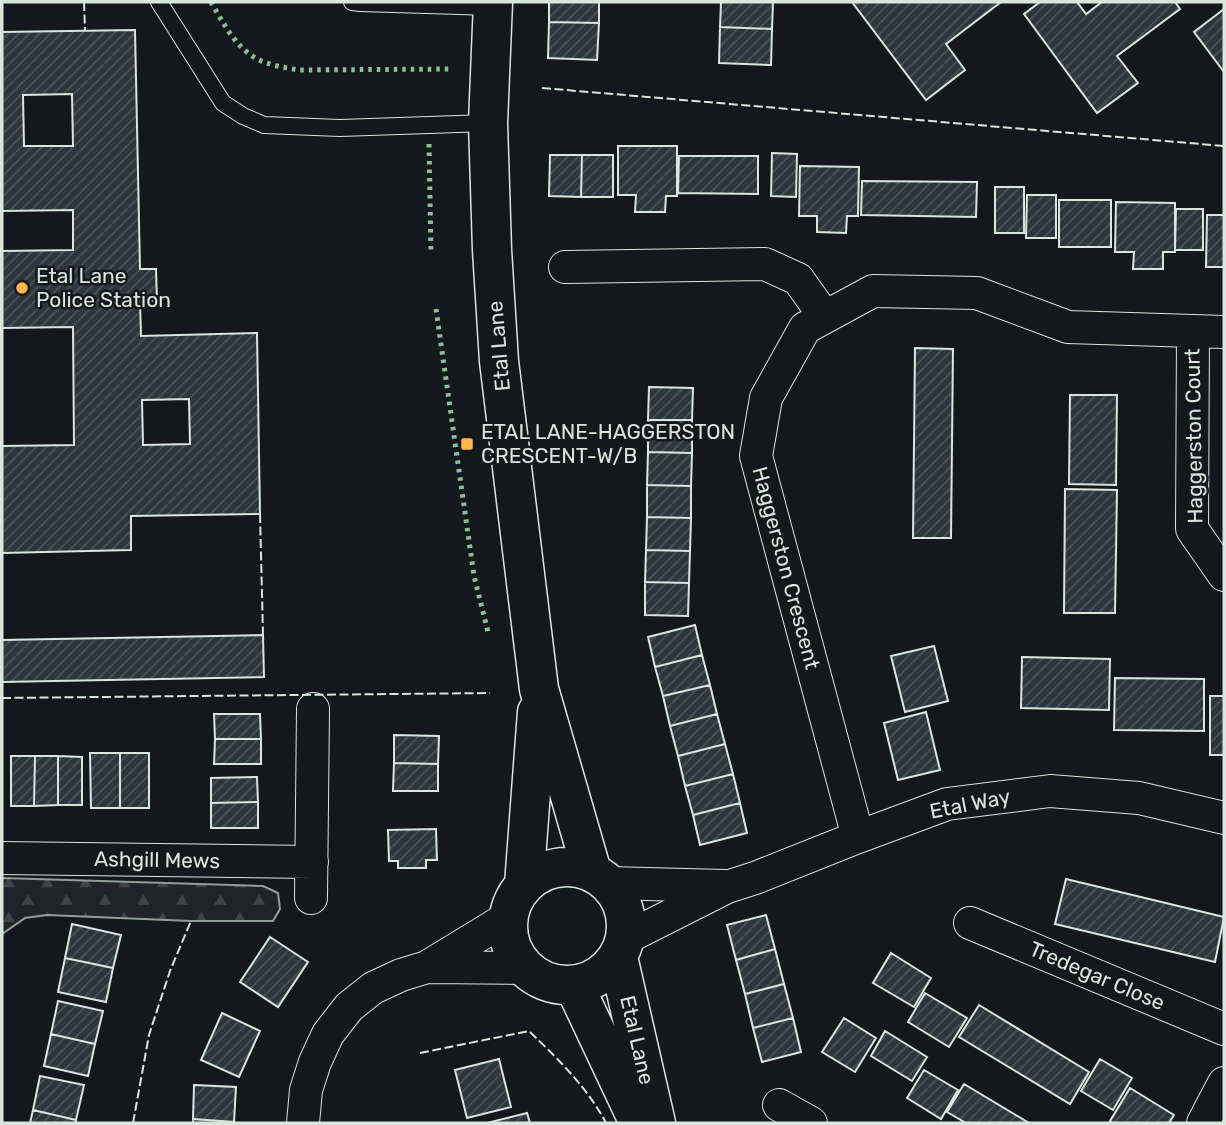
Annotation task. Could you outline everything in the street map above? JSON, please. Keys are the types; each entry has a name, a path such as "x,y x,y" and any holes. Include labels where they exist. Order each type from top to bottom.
{"street":[{"name":"Etal Lane","path":"493,4 488,123 499,361 539,689 600,877"},
{"path":"565,267 765,264 798,279 825,317"},
{"name":"Haggerston Crescent","path":"858,837 756,456 766,398 805,328 873,291 977,293 1068,327 1224,332"},
{"name":"Haggerston Court","path":"1193,331 1192,529 1224,575"},
{"name":"Etal Lane","path":"516,901 539,689"},
{"path":"311,898 313,709"},
{"name":"Etal Way","path":"622,947 727,887 947,804 1050,790 1139,798 1224,818"},
{"name":"Ashgill Mews","path":"2,858 312,862"},
{"path":"427,967 516,901 533,877 544,871 568,866 600,877 617,894 627,923 622,947 610,967 588,982 561,985 547,982 525,968 516,957 511,944 508,930 516,901"},
{"name":"Etal Way","path":"600,877 727,887"},
{"name":"Tredegar Close","path":"970,923 1224,1029"},
{"name":"Etal Lane","path":"622,947 656,1123"},
{"path":"303,1123 306,1090 328,1034 349,1007 373,988 427,967 525,968"},
{"name":"Etal Lane","path":"574,985 639,1123"},
{"path":"1203,1123 1224,1083"},
{"path":"779,1105 811,1123"}],"lane":[{"path":"159,2 223,103 264,125 365,127 488,123"},
{"path":"352,2 493,4"}],"green space":[{"path":"2,878 263,886 278,893 280,909 273,921 191,921 47,915 25,918 2,934"}],"building":[{"path":"549,2 599,2 599,23 549,22"},
{"path":"721,2 773,2 772,29 720,27"},
{"path":"852,2 1001,2 946,44 965,70 926,100"},
{"path":"1040,2 1077,2 1086,14 1102,2 1175,2 1180,9 1117,56 1138,83 1097,113 1024,14"},
{"path":"1224,9 1224,72 1194,32"},
{"path":"549,22 599,23 597,60 548,58"},
{"path":"720,27 772,29 771,65 719,63"},
{"path":"135,30 140,269 156,269 157,301 140,301 141,336 257,333 260,514 131,516 131,550 2,553 2,446 74,445 73,327 2,328 2,251 73,250 73,210 2,211 2,32","holes":["72,94 73,146 24,146 23,95","189,399 190,444 143,445 142,400"]},
{"path":"618,146 677,146 677,196 666,196 665,212 635,212 636,195 618,195"},
{"path":"772,153 797,154 796,197 771,196"},
{"path":"550,155 582,155 581,197 549,196"},
{"path":"582,155 613,155 613,197 581,197"},
{"path":"679,156 758,156 758,194 678,193"},
{"path":"800,166 859,167 858,216 847,216 846,233 817,232 817,216 799,216"},
{"path":"862,181 977,182 976,217 861,215"},
{"path":"995,187 1024,187 1024,233 995,233"},
{"path":"1027,195 1056,195 1056,238 1026,238"},
{"path":"1059,200 1111,200 1111,247 1059,247"},
{"path":"1116,202 1175,203 1175,252 1163,252 1163,269 1133,269 1134,252 1115,252"},
{"path":"1176,209 1203,209 1203,250 1175,250"},
{"path":"1207,215 1224,215 1224,267 1206,267"},
{"path":"915,348 953,349 951,538 913,538"},
{"path":"649,387 693,388 692,420 648,420"},
{"path":"1070,395 1117,395 1116,485 1069,484"},
{"path":"648,420 692,420 692,453 648,452"},
{"path":"648,452 692,453 691,486 647,485"},
{"path":"647,485 691,486 691,518 647,517"},
{"path":"1065,489 1117,490 1115,613 1064,613"},
{"path":"647,517 691,518 690,551 646,550"},
{"path":"646,550 690,551 689,583 645,582"},
{"path":"645,582 689,583 688,616 645,615"},
{"path":"695,625 702,655 655,667 648,637"},
{"path":"263,635 264,677 2,682 2,640"},
{"path":"934,646 948,701 905,712 891,656"},
{"path":"702,655 710,685 663,696 655,667"},
{"path":"1022,657 1110,659 1109,710 1021,708"},
{"path":"1115,678 1204,679 1204,731 1114,730"},
{"path":"710,685 717,714 670,726 663,696"},
{"path":"1210,696 1224,696 1224,755 1210,755"},
{"path":"926,712 940,770 898,780 884,723"},
{"path":"214,714 260,714 261,739 215,739"},
{"path":"717,714 725,744 678,756 670,726"},
{"path":"394,735 439,736 438,764 394,763"},
{"path":"215,739 261,739 261,764 214,764"},
{"path":"725,744 733,774 685,786 678,756"},
{"path":"90,753 120,753 120,808 91,808"},
{"path":"120,753 149,753 149,808 120,808"},
{"path":"11,756 35,756 34,806 11,806"},
{"path":"35,756 58,756 58,805 34,806"},
{"path":"58,756 82,757 82,805 58,805"},
{"path":"394,763 438,764 438,791 393,791"},
{"path":"733,774 740,803 693,815 685,786"},
{"path":"257,777 258,802 211,803 211,778"},
{"path":"258,802 258,828 211,828 211,803"},
{"path":"740,803 747,833 700,845 693,815"},
{"path":"436,829 437,860 426,860 426,868 398,868 398,861 389,861 388,830"},
{"path":"1066,879 1224,917 1215,962 1055,924"},
{"path":"766,915 775,949 736,960 727,925"},
{"path":"72,924 121,935 113,968 65,958"},
{"path":"270,937 308,962 278,1007 240,982"},
{"path":"775,949 784,984 745,994 736,960"},
{"path":"891,953 931,978 914,1007 873,983"},
{"path":"65,958 113,968 106,1002 58,992"},
{"path":"784,984 793,1018 753,1028 745,994"},
{"path":"925,993 967,1018 949,1047 908,1022"},
{"path":"58,1001 103,1011 95,1044 51,1034"},
{"path":"979,1005 1089,1072 1070,1104 959,1037"},
{"path":"222,1013 260,1031 239,1077 201,1060"},
{"path":"793,1018 801,1052 762,1062 753,1028"},
{"path":"844,1018 876,1038 855,1072 822,1052"},
{"path":"885,1031 927,1057 912,1081 871,1056"},
{"path":"51,1034 95,1044 88,1076 44,1066"},
{"path":"499,1059 511,1107 467,1118 455,1070"},
{"path":"1100,1059 1132,1078 1113,1110 1081,1091"},
{"path":"924,1070 958,1090 941,1119 907,1098"},
{"path":"40,1076 84,1085 76,1120 33,1110"},
{"path":"964,1084 1029,1123 966,1123 947,1112"},
{"path":"194,1085 236,1087 234,1122 193,1119"},
{"path":"1130,1088 1174,1115 1169,1123 1110,1121"},
{"path":"33,1110 76,1120 76,1123 30,1123"},
{"path":"527,1113 530,1123 487,1123"},
{"path":"193,1119 234,1122 234,1123 193,1123"}],"hedge":[{"path":"211,2 239,44 256,58 274,65 298,70 452,69"},
{"path":"429,144 431,254"},
{"path":"436,309 474,576 488,632"}],"fence":[{"path":"84,2 85,31"},
{"path":"542,88 1224,146"},
{"path":"260,514 263,635"},
{"path":"2,698 490,693"},
{"path":"133,1123 149,1035 170,971 191,921"},
{"path":"420,1053 529,1031 581,1085 606,1123"}],"place":[{"name":"Etal Lane Police Station","path":"22,288"},
{"name":"ETAL LANE-HAGGERSTON CRESCENT-W/B","path":"467,444"}]}
